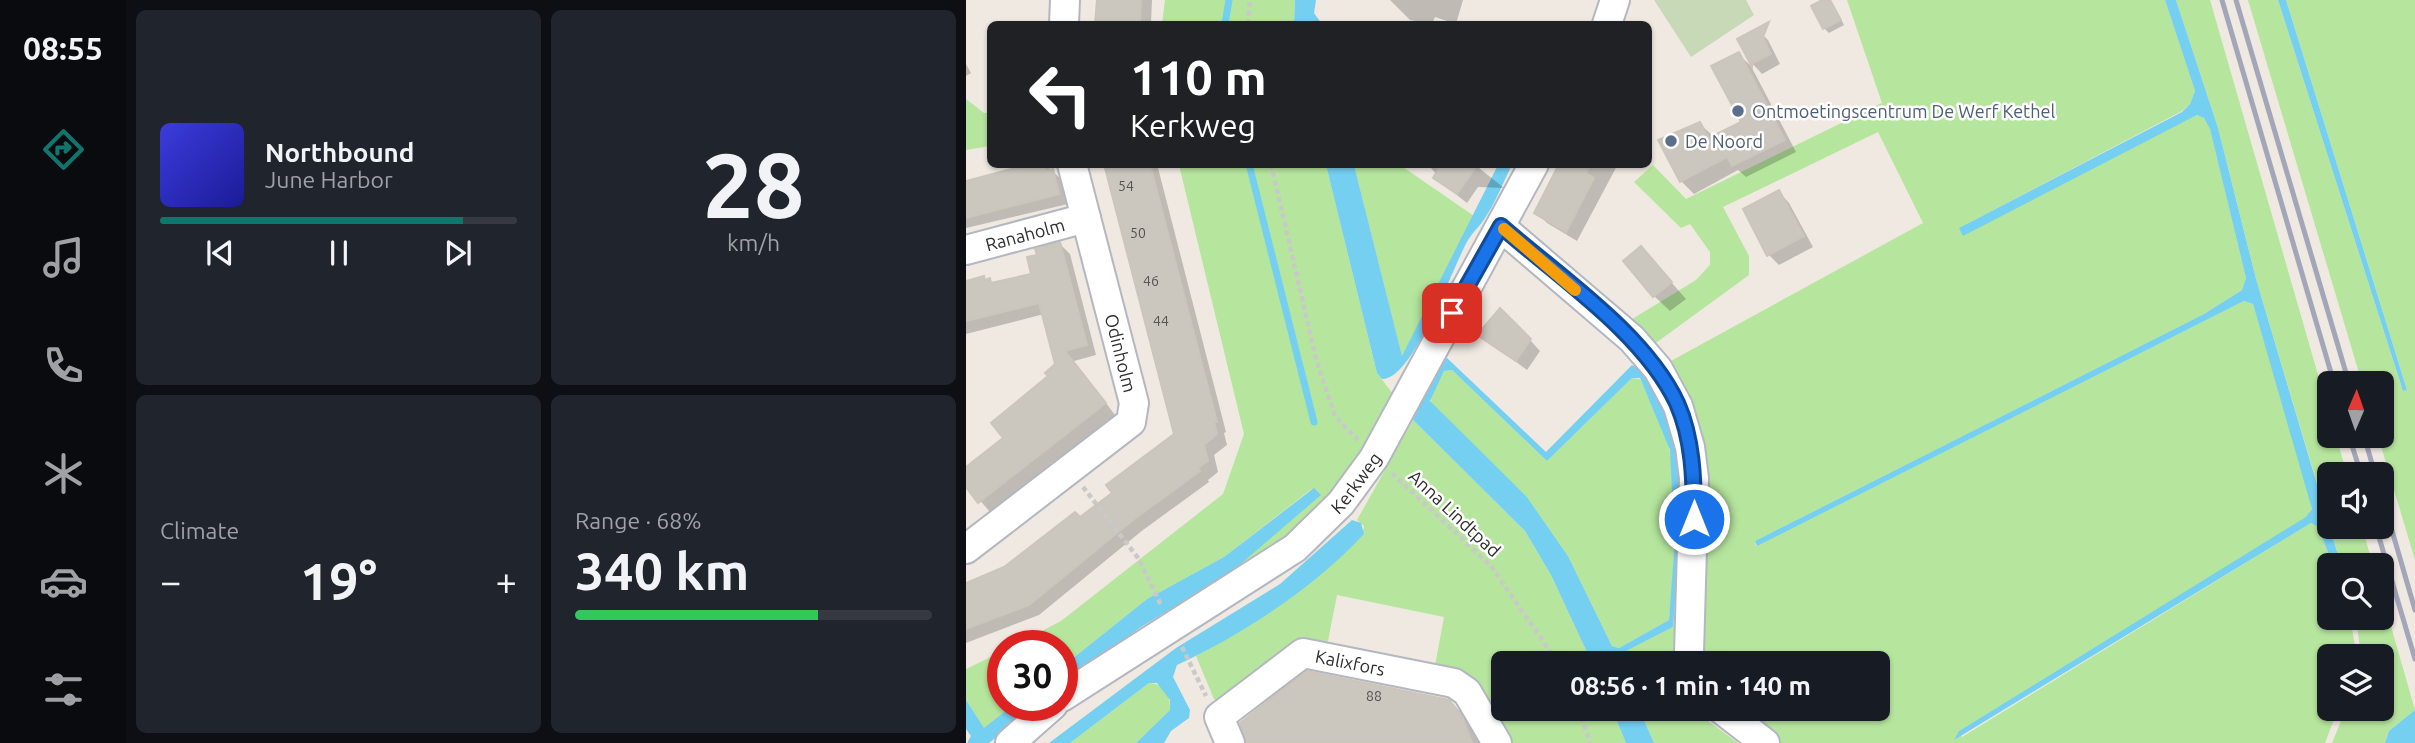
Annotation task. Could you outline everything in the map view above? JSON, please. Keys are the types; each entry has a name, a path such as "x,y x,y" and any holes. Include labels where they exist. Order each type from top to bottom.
{"street":[{"path":"1064,21 1065,0"},
{"path":"1608,21 1615,0"},
{"name":"Odinholm","path":"966,549 1131,422 1133,403 1073,168"},
{"name":"Kerkweg","path":"1078,688 1295,548 1341,503 1374,458 1532,168"},
{"name":"Ranaholm","path":"966,250 1086,219"},
{"path":"1501,226 1632,339 1658,369 1678,406 1690,447 1694,478 1689,651"},
{"name":"Kalixfors","path":"1225,730 1303,653 1454,682 1467,692 1497,743"},
{"path":"1010,743 1035,721"},
{"path":"1737,721 1765,743"}],"path":[{"path":"1248,21 1250,0"},
{"name":"Anna Lindtpad","path":"1272,168 1316,359 1335,416 1374,458 1492,566 1550,651"},
{"path":"1070,470 1138,558 1154,592"},
{"path":"1180,642 1225,730"},
{"path":"1583,721 1590,743"}],"green space":[{"path":"1165,0 1295,0 1294,21 1162,21"},
{"path":"1654,0 1746,0 1754,15 1691,57"},
{"path":"1847,0 2165,0 2195,91 2190,104 2182,111 1959,228 2197,115 2204,118 2210,128 2246,278 2242,290 2204,314 1755,541 1756,546 2244,301 2253,304 2308,488 2312,509 2307,517 1959,731 1962,737 2311,523 2317,526 2317,539 2323,539 2328,553 2317,553 2317,630 2352,630 2355,644 2317,644 2317,721 2333,721 2325,743 1778,743 1751,721 1890,721 1890,651 1700,651 1688,400 1669,362 1923,223 1878,132 1723,207 1749,256 1749,275 1653,345 1629,321 1696,280 1710,265 1710,252 1690,224 1681,228 1634,182 1653,165 1686,199 1882,103"},
{"path":"2176,0 2210,0 2317,371 2317,448 2339,448 2344,462 2317,462 2317,483 2256,279 2218,128"},
{"path":"2248,0 2278,0 2403,391 2407,390 2286,0 2415,0 2415,560 2394,490 2394,462 2386,462 2382,448 2394,448 2394,371 2358,371"},
{"path":"966,99 987,113 987,146 966,150"},
{"path":"1180,168 1327,168 1377,373 1396,398 1343,487 1288,541 1176,616 1172,608 1229,574 1313,488 1224,557 1147,599 1078,654 1078,630 1044,630 1061,621 1223,494 1244,434"},
{"path":"1355,168 1404,168 1474,216 1402,357"},
{"path":"1452,370 1547,461 1632,378 1640,379 1663,430 1673,467 1676,511 1669,620 1619,648 1612,646 1568,556 1527,497 1431,405 1431,395 1444,371"},
{"path":"1413,420 1525,531 1551,575 1586,651 1491,651 1491,721 1617,721 1626,743 1503,743 1434,671 1444,617 1337,595 1327,646 1217,702 1196,656 1292,597 1362,536 1364,526 1357,520"},
{"path":"1681,525 1679,651 1625,651 1673,627"},
{"path":"2333,539 2365,539 2370,553 2338,553"},
{"path":"2358,630 2392,630 2415,710 2389,731 2385,743 2332,743 2341,721 2394,721 2394,644 2359,644"},
{"path":"987,659 987,721 994,721 984,729 966,700 966,669"},
{"path":"1149,683 1159,685 1166,691 1170,710 1136,743 1070,743"},
{"path":"1644,721 1708,721 1738,743 1654,743"}],"water":[{"path":"1295,0 1316,0 1314,13 1320,21 1294,21"},
{"path":"2165,0 2176,0 2218,128 2256,279 2317,484 2317,526 2311,523 1954,740 1959,731 2306,517 2312,509 2253,304 2244,301 1757,546 1755,541 2204,314 2242,290 2246,278 2210,129 2204,118 2197,115 1963,236 1959,228 2182,112 2190,104 2195,91"},
{"path":"2278,0 2286,0 2407,390 2403,391"},
{"path":"1327,168 1355,168 1402,356 1496,168 1511,168 1489,212 1468,240 1419,343 1394,375 1382,379 1377,373"},
{"path":"1447,358 1546,452 1632,365 1641,371 1658,400 1670,430 1677,462 1680,512 1673,512 1670,450 1640,378 1632,378 1547,461 1452,370 1444,371 1430,401 1527,497 1568,556 1612,646 1619,648 1669,620 1676,525 1681,525 1673,627 1626,651 1586,651 1551,575 1525,531 1413,420 1441,361"},
{"path":"1314,488 1321,495 1229,574 1141,627 1078,674 1078,654 1147,599 1224,557"},
{"path":"1352,520 1361,523 1364,534 1322,573 1251,625 1177,665 1173,677 1190,710 1189,718 1171,731 1164,743 1136,743 1170,710 1170,700 1157,683 1149,683 1070,743 1049,743 1176,648 1280,584"},
{"path":"2323,539 2333,539 2337,553 2328,553"},
{"path":"966,700 984,728 993,721 1017,721 989,743 967,743 971,736 966,729"},
{"path":"2415,710 2415,743 2385,743 2389,731"},
{"path":"1617,721 1644,721 1654,743 1626,743"}],"building":[{"path":"1097,0 1141,0 1140,21 1095,21"},
{"path":"1822,0 1830,0 1841,20 1823,29 1811,6"},
{"path":"1769,22 1763,37 1771,54 1753,63 1752,67 1737,39"},
{"path":"1739,52 1785,140 1732,166 1727,157 1680,182 1658,140 1700,122 1709,138 1741,122 1711,66"},
{"path":"1015,168 1046,168 1046,171 1053,169 1059,194 966,218 966,181"},
{"path":"1105,168 1151,168 1217,422 1214,422 1217,434 1204,445 1208,461 1198,468 1200,471 1133,520 1029,605 966,629 966,583 1004,567 1075,512 1080,517 1112,493 1106,485 1174,434"},
{"path":"1439,168 1475,168 1457,194 1433,178"},
{"path":"1557,168 1589,168 1586,173 1594,178 1566,232 1534,213"},
{"path":"1779,190 1804,236 1767,256 1743,209"},
{"path":"1060,242 1087,345 1065,351 1106,403 978,503 966,487 966,467 1003,438 991,423 1048,376 1045,373 1055,364 1039,303 966,321 966,281 984,276 985,280 990,278 991,283 1031,274 1027,257 1037,255 1035,249"},
{"path":"1641,246 1672,282 1653,297 1623,261"},
{"path":"1500,308 1531,339 1516,361 1477,335"},
{"path":"1306,671 1449,700 1462,716 1472,743 1246,743 1240,723"}],"waterway":[{"path":"1226,21 1229,0"},
{"path":"1250,168 1314,422"}],"railway":[{"path":"2222,0 2330,371"},
{"path":"2236,0 2345,371"},
{"path":"2353,448 2357,462"},
{"path":"2367,448 2372,462"},
{"path":"2394,537 2415,610"},
{"path":"2380,539 2415,659"}],"slow traffic":[{"path":"1504,229 1575,290"}],"place":[{"name":"Ontmoetingscentrum De Werf Kethel","path":"1738,111"},
{"name":"De Noord","path":"1671,141"}],"route":[{"path":"1452,313 1501,226 1632,339 1658,369 1678,406 1690,447 1694,478 1694,519"}]}
